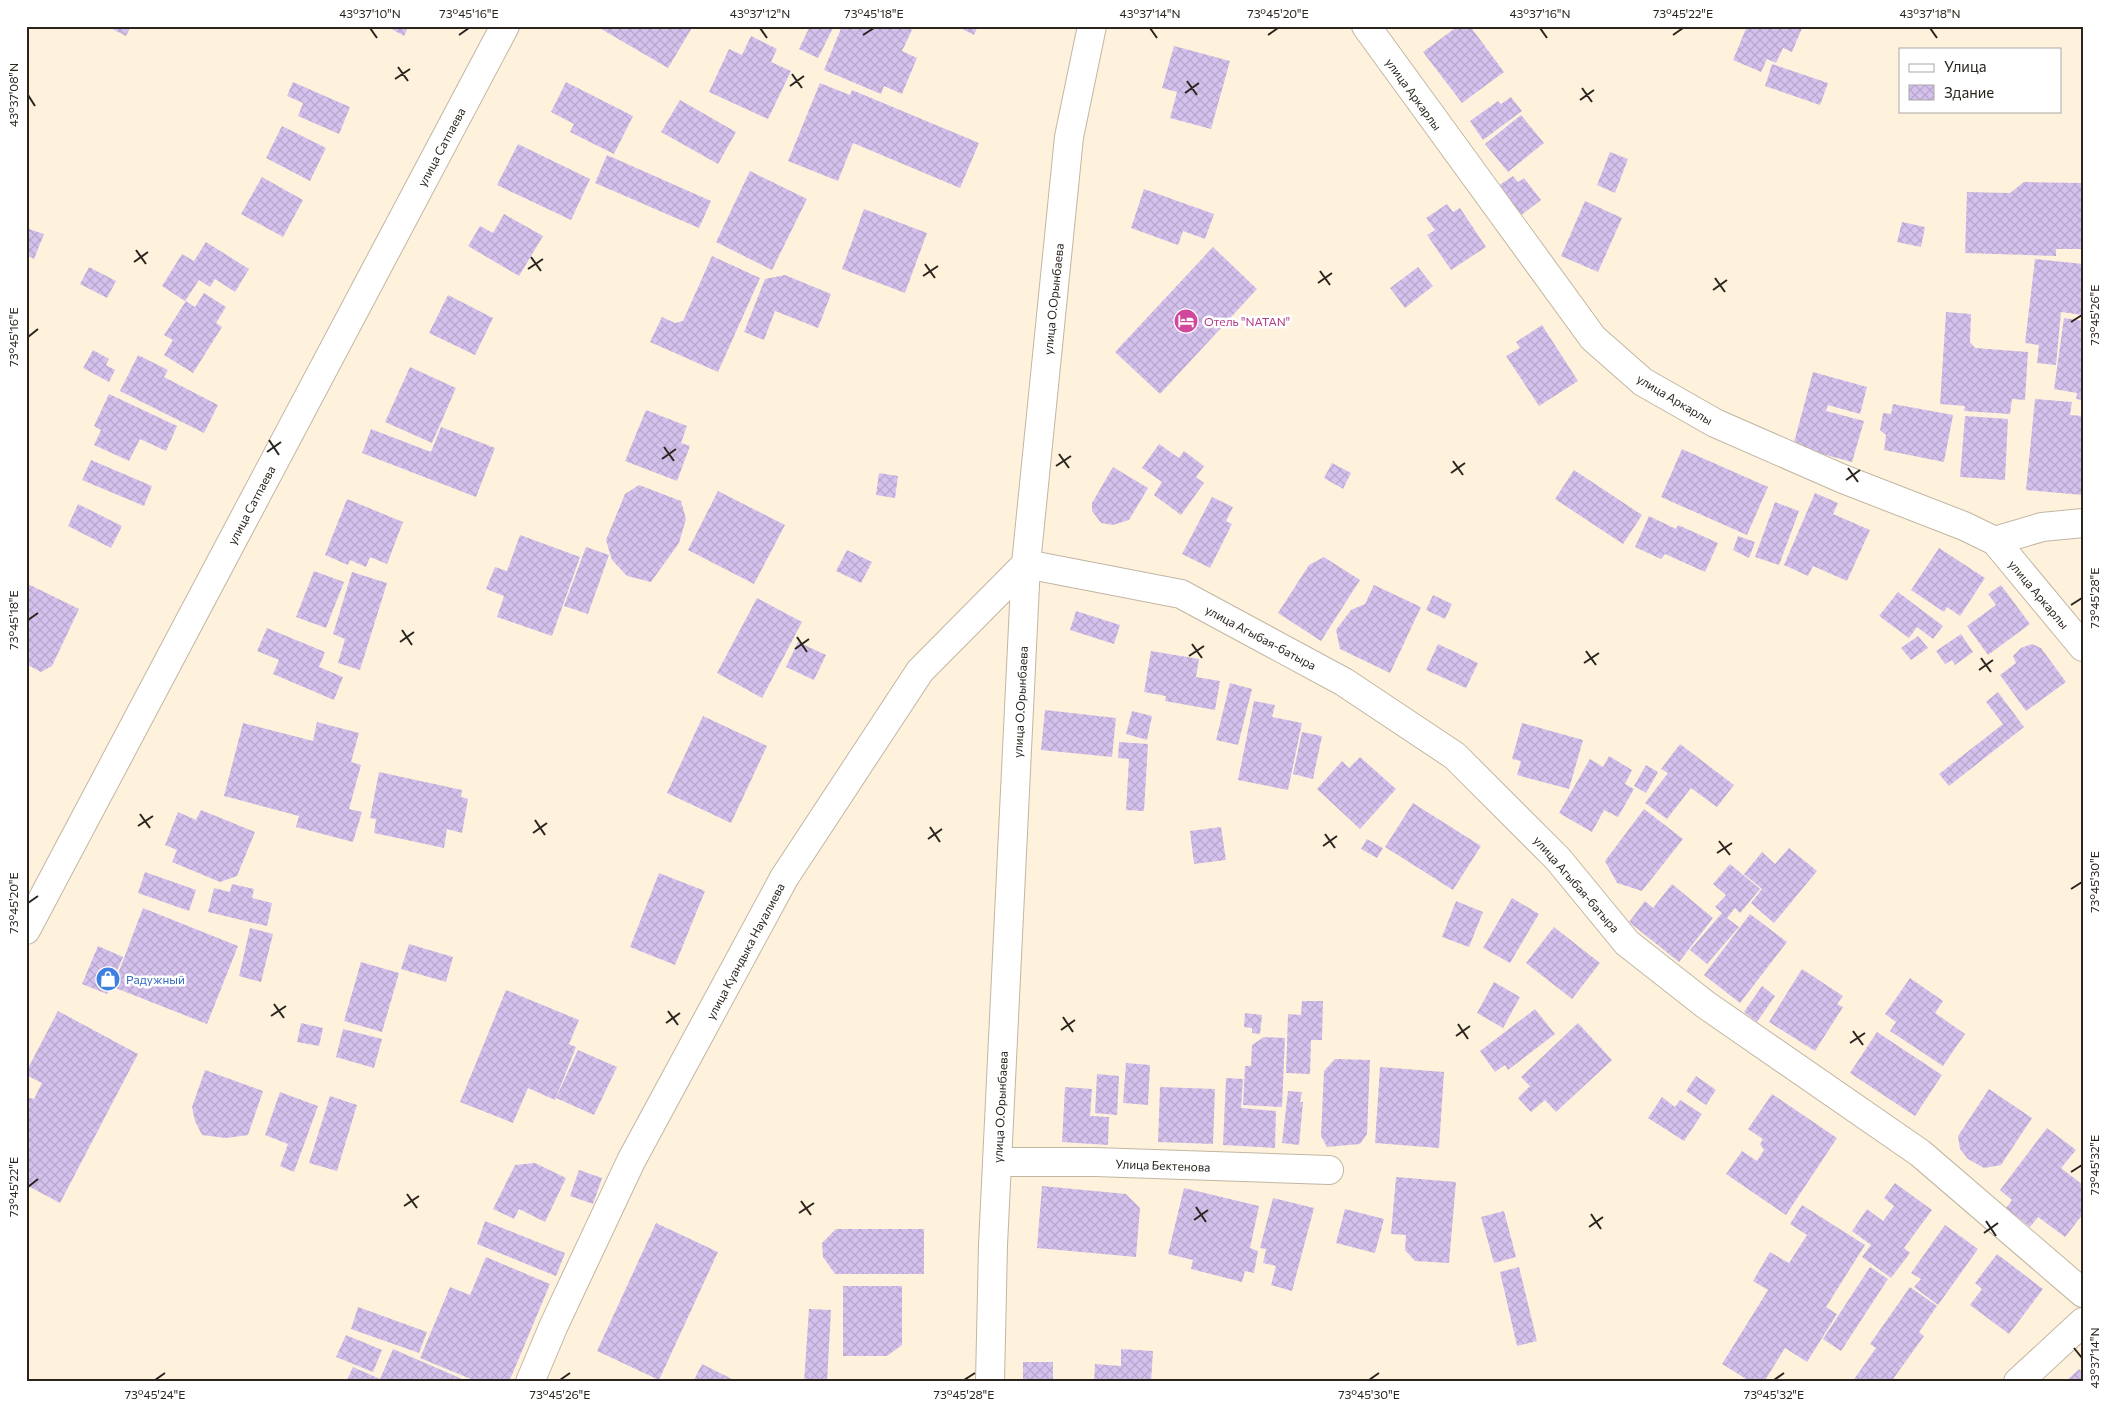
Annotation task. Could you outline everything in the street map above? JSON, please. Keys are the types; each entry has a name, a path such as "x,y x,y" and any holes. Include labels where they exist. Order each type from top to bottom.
{"street":[{"name":"улица Сатпаева","path":"26,930 505,26"},
{"name":"улица О.Орынбаева","path":"990,1382 997,1162 1026,564 1069,137 1092,26"},
{"name":"улица Аркарлы","path":"1366,26 1593,338 1643,382 1715,424 1843,479 1964,526 1995,541 2083,647"},
{"path":"1995,541 2042,527 2083,523"},
{"name":"улица Агыбая-батыра","path":"1026,564 1181,594 1344,682 1456,756 1558,859 1628,943 1706,1005 1920,1153 2083,1293"},
{"name":"улица Куандыка Науалиева","path":"530,1382 554,1325 631,1161 784,878 920,671 1026,564"},
{"name":"Улица Бектенова","path":"997,1162 1104,1163 1328,1170"},
{"path":"2018,1382 2083,1322"}],"building":[{"path":"106,26 131,26 126,36"},
{"path":"386,26 409,26 404,36"},
{"path":"596,26 693,26 668,68"},
{"path":"810,26 834,26 818,58 799,49"},
{"path":"842,26 904,26 912,30 902,51 917,58 902,94 884,86 881,94 824,70"},
{"path":"956,26 978,26 974,35"},
{"path":"1458,26 1470,26 1504,72 1462,103 1423,52"},
{"path":"1747,26 1803,26 1792,52 1783,48 1776,63 1767,59 1761,72 1733,60"},
{"path":"751,36 777,49 771,62 791,71 768,119 709,92 729,49 742,55"},
{"path":"1174,46 1230,61 1211,129 1170,118 1177,92 1162,88"},
{"path":"1772,64 1828,83 1820,105 1765,86"},
{"path":"293,82 350,107 339,134 298,116 303,103 287,96"},
{"path":"566,82 633,116 614,154 570,132 574,124 551,112"},
{"path":"820,83 850,95 852,90 979,143 960,188 853,143 838,181 788,161"},
{"path":"1511,97 1522,111 1483,140 1470,121 1498,101 1501,104"},
{"path":"680,100 736,132 718,164 661,132"},
{"path":"1521,115 1544,143 1508,172 1485,144"},
{"path":"282,126 326,148 310,181 266,158"},
{"path":"518,144 590,179 571,220 497,185"},
{"path":"1610,152 1628,159 1615,193 1597,185"},
{"path":"607,155 711,201 699,228 595,183"},
{"path":"750,171 807,199 772,270 716,242"},
{"path":"1513,176 1518,182 1524,178 1541,200 1520,216 1498,186"},
{"path":"262,177 303,200 283,237 241,214"},
{"path":"2024,182 2083,183 2083,249 2056,249 2056,256 1965,253 1967,192 2010,193"},
{"path":"1144,189 1214,214 1205,239 1183,231 1178,245 1131,228"},
{"path":"1585,201 1622,218 1598,272 1561,256"},
{"path":"1447,204 1453,212 1460,208 1486,247 1451,270 1427,235 1435,230 1426,218"},
{"path":"864,209 927,233 905,293 842,269"},
{"path":"504,214 543,236 519,276 468,246 480,226 493,233"},
{"path":"1902,222 1925,227 1921,247 1897,242"},
{"path":"26,228 44,234 34,259 26,255"},
{"path":"206,242 249,269 235,292 215,279 210,287 199,280 185,301 162,286 182,254 194,261"},
{"name":"Отель \"NATAN\"","path":"1213,247 1257,289 1160,394 1115,352"},
{"path":"712,256 760,278 718,372 650,342 662,317 675,323 683,321"},
{"path":"2035,259 2083,264 2083,315 2061,312 2056,365 2037,363 2039,345 2025,343"},
{"path":"89,267 116,281 107,298 80,284"},
{"path":"1418,267 1433,286 1405,308 1390,288"},
{"path":"785,275 831,294 818,328 775,311 764,340 744,332 765,279"},
{"path":"204,293 226,307 216,323 222,327 193,373 164,355 173,340 164,335 186,301 195,307"},
{"path":"448,295 493,318 475,355 429,333"},
{"path":"1946,312 1971,314 1970,342 1975,348 2028,352 2025,400 2012,399 2010,414 1964,411 1965,406 1940,404"},
{"path":"2064,318 2083,321 2083,400 2076,399 2077,393 2054,389"},
{"path":"1542,325 1578,381 1539,406 1506,356 1520,348 1516,342"},
{"path":"93,350 109,359 106,365 115,370 109,382 83,368"},
{"path":"138,355 168,370 164,377 218,405 204,433 120,391"},
{"path":"410,367 456,388 432,443 385,422"},
{"path":"1813,372 1867,387 1860,414 1828,405 1826,411 1864,421 1852,462 1793,446"},
{"path":"109,394 177,426 166,451 140,439 129,461 94,445 101,430 94,426"},
{"path":"2035,399 2072,402 2070,415 2083,416 2083,495 2026,490"},
{"path":"1893,404 1953,415 1944,462 1884,450 1886,435 1880,430 1883,413 1891,414"},
{"path":"646,410 687,426 681,443 690,446 677,481 625,461"},
{"path":"1965,416 2008,419 2005,480 1960,477"},
{"path":"441,427 495,448 476,497 362,453 371,429 431,452"},
{"path":"1159,444 1179,458 1184,451 1204,466 1196,477 1204,483 1181,515 1154,495 1162,482 1142,468"},
{"path":"1682,449 1768,487 1747,535 1661,497"},
{"path":"91,460 152,486 144,506 82,480"},
{"path":"1332,463 1351,473 1343,489 1324,478"},
{"path":"1113,467 1148,488 1129,520 1113,525 1101,523 1092,511 1092,503"},
{"path":"1574,470 1642,515 1623,544 1555,499"},
{"path":"879,473 898,476 895,498 876,495"},
{"path":"639,485 681,501 686,519 679,543 651,582 627,576 612,560 606,540 625,494"},
{"path":"718,491 785,525 754,584 688,550"},
{"path":"1815,493 1838,503 1833,514 1870,530 1847,581 1813,566 1808,576 1784,565"},
{"path":"1212,497 1233,507 1226,521 1232,524 1210,568 1182,554"},
{"path":"347,499 403,522 387,564 370,557 366,567 350,560 348,565 325,555"},
{"path":"1775,502 1799,511 1779,565 1755,557"},
{"path":"78,504 122,526 111,548 68,526"},
{"path":"1649,516 1676,529 1678,525 1718,543 1705,572 1665,554 1661,559 1635,547"},
{"path":"520,535 580,557 552,636 497,617 504,596 486,589 495,567 507,571"},
{"path":"1738,536 1755,542 1749,558 1733,550"},
{"path":"586,547 609,555 588,614 564,606"},
{"path":"1939,548 1985,578 1960,616 1947,607 1944,612 1911,590"},
{"path":"847,550 872,562 861,583 836,571"},
{"path":"1324,557 1360,580 1321,641 1278,613 1309,565"},
{"path":"314,571 344,582 326,628 296,617"},
{"path":"352,572 387,583 360,670 338,663 345,639 333,634"},
{"path":"26,583 79,609 52,666 41,672 26,664"},
{"path":"1374,585 1421,607 1390,673 1340,649 1336,630 1351,610 1365,604"},
{"path":"2001,585 2030,624 1988,655 1967,626 1996,605 1988,594"},
{"path":"1898,592 1943,626 1933,639 1917,627 1909,638 1879,616"},
{"path":"1433,595 1452,604 1445,619 1426,610"},
{"path":"757,598 802,622 762,698 717,673"},
{"path":"1076,611 1120,625 1114,644 1070,630"},
{"path":"267,628 325,652 319,667 343,677 334,700 273,674 279,660 257,651"},
{"path":"1961,634 1973,652 1955,665 1952,660 1945,664 1936,651"},
{"path":"1918,636 1928,648 1911,660 1901,648"},
{"path":"798,642 826,655 814,680 786,667"},
{"path":"1438,644 1478,663 1466,688 1426,670"},
{"path":"2032,644 2041,648 2066,682 2026,711 2000,675 2016,663 2013,656 2021,648"},
{"path":"1151,651 1199,659 1196,677 1220,681 1215,710 1165,701 1166,696 1144,692"},
{"path":"1230,683 1252,689 1238,745 1216,740"},
{"path":"1998,692 2024,727 1949,786 1939,774 2003,724 1986,702"},
{"path":"1254,701 1275,705 1272,717 1302,723 1288,790 1238,780"},
{"path":"1045,710 1116,718 1112,757 1041,750"},
{"path":"1132,711 1152,716 1147,740 1126,734"},
{"path":"703,716 767,746 731,823 667,793"},
{"path":"317,722 359,733 351,762 361,765 349,809 362,812 353,842 296,827 299,816 224,796 243,723 313,741"},
{"path":"1522,723 1583,740 1569,789 1517,775 1521,761 1512,759"},
{"path":"1302,732 1322,736 1313,779 1293,774"},
{"path":"1119,742 1148,744 1144,811 1126,810 1129,759 1118,758"},
{"path":"1680,744 1734,785 1717,807 1691,788 1667,819 1645,803 1668,773 1661,769"},
{"path":"1609,756 1632,770 1625,784 1634,789 1618,817 1604,810 1592,832 1559,813 1590,759 1603,767"},
{"path":"1360,757 1396,789 1360,829 1317,789 1342,761 1349,768"},
{"path":"1646,765 1658,772 1646,793 1634,786"},
{"path":"379,772 462,790 461,797 468,799 462,833 447,829 444,848 374,833 376,819 370,818"},
{"path":"1413,803 1481,846 1453,890 1385,847"},
{"path":"1644,809 1683,839 1642,891 1617,883 1605,861"},
{"path":"201,810 255,832 237,876 220,882 172,862 177,850 165,845 178,812 196,820"},
{"path":"1221,827 1226,860 1194,864 1190,831"},
{"path":"1367,839 1383,848 1377,858 1361,849"},
{"path":"1789,848 1817,871 1774,923 1751,903 1762,889 1744,874 1762,852 1775,864"},
{"path":"1730,864 1760,889 1740,913 1735,908 1727,918 1739,927 1707,964 1690,950 1722,913 1715,907 1726,895 1713,884"},
{"path":"145,872 196,890 189,911 138,893"},
{"path":"659,873 705,891 675,965 630,947"},
{"path":"232,884 254,889 252,898 272,903 267,926 208,912 214,888 230,892"},
{"path":"1672,884 1713,918 1679,962 1629,922 1645,901 1653,908"},
{"path":"1512,898 1539,914 1510,963 1483,948"},
{"path":"1456,901 1483,912 1469,947 1442,937"},
{"path":"143,908 238,946 207,1024 113,987"},
{"path":"1750,914 1787,942 1740,1003 1704,975"},
{"path":"1554,927 1600,963 1572,999 1526,963"},
{"path":"250,928 273,934 261,982 239,976"},
{"path":"409,944 453,957 446,982 401,969"},
{"path":"98,946 123,957 107,994 82,984"},
{"path":"361,962 399,973 382,1032 344,1021"},
{"path":"1802,969 1843,996 1837,1004 1843,1007 1815,1051 1769,1022"},
{"path":"1910,978 1943,1001 1935,1013 1965,1034 1943,1066 1890,1031 1896,1022 1885,1014"},
{"path":"1494,982 1520,997 1503,1028 1477,1013"},
{"path":"1762,986 1775,996 1757,1022 1744,1012"},
{"path":"506,990 579,1020 569,1044 576,1047 555,1100 528,1088 513,1123 460,1102"},
{"path":"1302,1001 1323,1001 1322,1040 1311,1040 1310,1074 1286,1073 1288,1014 1301,1015"},
{"path":"1535,1009 1555,1034 1508,1070 1505,1065 1495,1072 1480,1051"},
{"path":"58,1011 138,1054 60,1203 26,1185 26,1097 34,1099 42,1083 26,1075 26,1072"},
{"path":"1245,1013 1262,1015 1260,1034 1252,1033 1252,1028 1244,1027"},
{"path":"301,1023 323,1028 319,1046 297,1042"},
{"path":"1578,1023 1612,1060 1556,1112 1545,1100 1531,1112 1518,1098 1530,1086 1521,1077"},
{"path":"343,1029 382,1039 374,1068 336,1057"},
{"path":"1877,1032 1942,1075 1915,1116 1850,1073"},
{"path":"1264,1037 1285,1038 1282,1107 1243,1105 1245,1066 1251,1066 1252,1045"},
{"path":"578,1050 617,1067 594,1115 556,1098"},
{"path":"1335,1059 1370,1060 1367,1134 1360,1144 1327,1147 1321,1136 1324,1071"},
{"path":"1126,1063 1150,1065 1148,1105 1123,1103"},
{"path":"1380,1067 1444,1072 1439,1148 1375,1143"},
{"path":"205,1070 263,1091 248,1135 226,1138 202,1135 195,1121 192,1107"},
{"path":"1097,1074 1119,1076 1117,1115 1095,1113"},
{"path":"1696,1076 1716,1090 1706,1105 1686,1091"},
{"path":"1226,1078 1243,1079 1241,1108 1276,1111 1275,1148 1223,1145"},
{"path":"1065,1087 1092,1089 1090,1116 1109,1117 1108,1145 1062,1142"},
{"path":"1160,1087 1215,1089 1213,1144 1158,1142"},
{"path":"1989,1089 2032,1118 2001,1165 1984,1168 1968,1159 1960,1149 1958,1136"},
{"path":"1288,1091 1302,1092 1300,1102 1303,1102 1299,1145 1282,1143"},
{"path":"280,1092 318,1106 294,1172 280,1166 288,1144 265,1135"},
{"path":"1772,1094 1837,1138 1786,1215 1726,1174 1742,1151 1757,1161 1764,1150 1760,1144 1763,1139 1748,1129"},
{"path":"330,1096 357,1105 337,1171 309,1163"},
{"path":"1662,1097 1675,1107 1680,1100 1702,1114 1684,1141 1648,1118"},
{"path":"2047,1128 2076,1150 2061,1168 2083,1185 2083,1214 2065,1237 2038,1217 2030,1227 2006,1208 2012,1200 2000,1190"},
{"path":"535,1163 566,1178 545,1222 519,1209 514,1219 493,1209 515,1165"},
{"path":"579,1170 602,1178 593,1204 570,1196"},
{"path":"1396,1177 1456,1182 1449,1263 1415,1261 1405,1250 1406,1235 1391,1234"},
{"path":"1895,1183 1932,1210 1904,1248 1910,1253 1891,1278 1862,1257 1871,1245 1852,1231 1867,1209 1883,1221 1894,1206 1884,1198"},
{"path":"1042,1186 1126,1194 1140,1208 1136,1257 1037,1248"},
{"path":"1184,1188 1259,1206 1250,1248 1258,1251 1254,1273 1245,1271 1242,1282 1191,1269 1193,1260 1168,1254"},
{"path":"1273,1198 1314,1208 1292,1291 1271,1285 1276,1266 1263,1263 1266,1249 1260,1248"},
{"path":"1802,1205 1865,1245 1826,1307 1837,1314 1807,1362 1785,1348 1764,1382 1751,1382 1722,1364 1768,1290 1753,1281 1770,1252 1789,1263 1807,1235 1790,1224"},
{"path":"1345,1209 1384,1219 1375,1253 1336,1243"},
{"path":"1504,1211 1516,1257 1494,1263 1481,1217"},
{"path":"485,1221 565,1253 556,1276 477,1244"},
{"path":"656,1223 718,1252 659,1380 597,1351"},
{"path":"1945,1225 1978,1249 1938,1305 1914,1287 1921,1279 1911,1273"},
{"path":"836,1229 924,1229 924,1274 835,1274 823,1257 822,1243"},
{"path":"1997,1254 2043,1289 2009,1334 1970,1305 1982,1289 1975,1283"},
{"path":"486,1257 550,1284 509,1382 478,1382 420,1358 450,1287 470,1295"},
{"path":"1519,1267 1537,1341 1517,1346 1500,1272"},
{"path":"1870,1267 1888,1279 1841,1351 1823,1339"},
{"path":"843,1286 902,1286 902,1345 887,1356 843,1356"},
{"path":"1910,1287 1937,1306 1919,1332 1924,1336 1891,1382 1852,1382 1876,1348 1870,1344"},
{"path":"358,1307 427,1332 419,1353 351,1329"},
{"path":"809,1309 831,1310 827,1382 804,1382"},
{"path":"346,1335 382,1350 373,1372 336,1357"},
{"path":"393,1349 469,1382 346,1382 353,1367 380,1379"},
{"path":"1121,1349 1153,1351 1151,1382 1094,1382 1095,1364 1121,1366"},
{"path":"1023,1362 1053,1362 1053,1382 1023,1382"},
{"path":"702,1364 732,1379 731,1382 693,1382"},
{"path":"2079,1369 2083,1373 2083,1382 2065,1382"}],"place":[{"name":"Отель \"NATAN\"","path":"1186,321"},
{"name":"Радужный","path":"108,979"}]}
